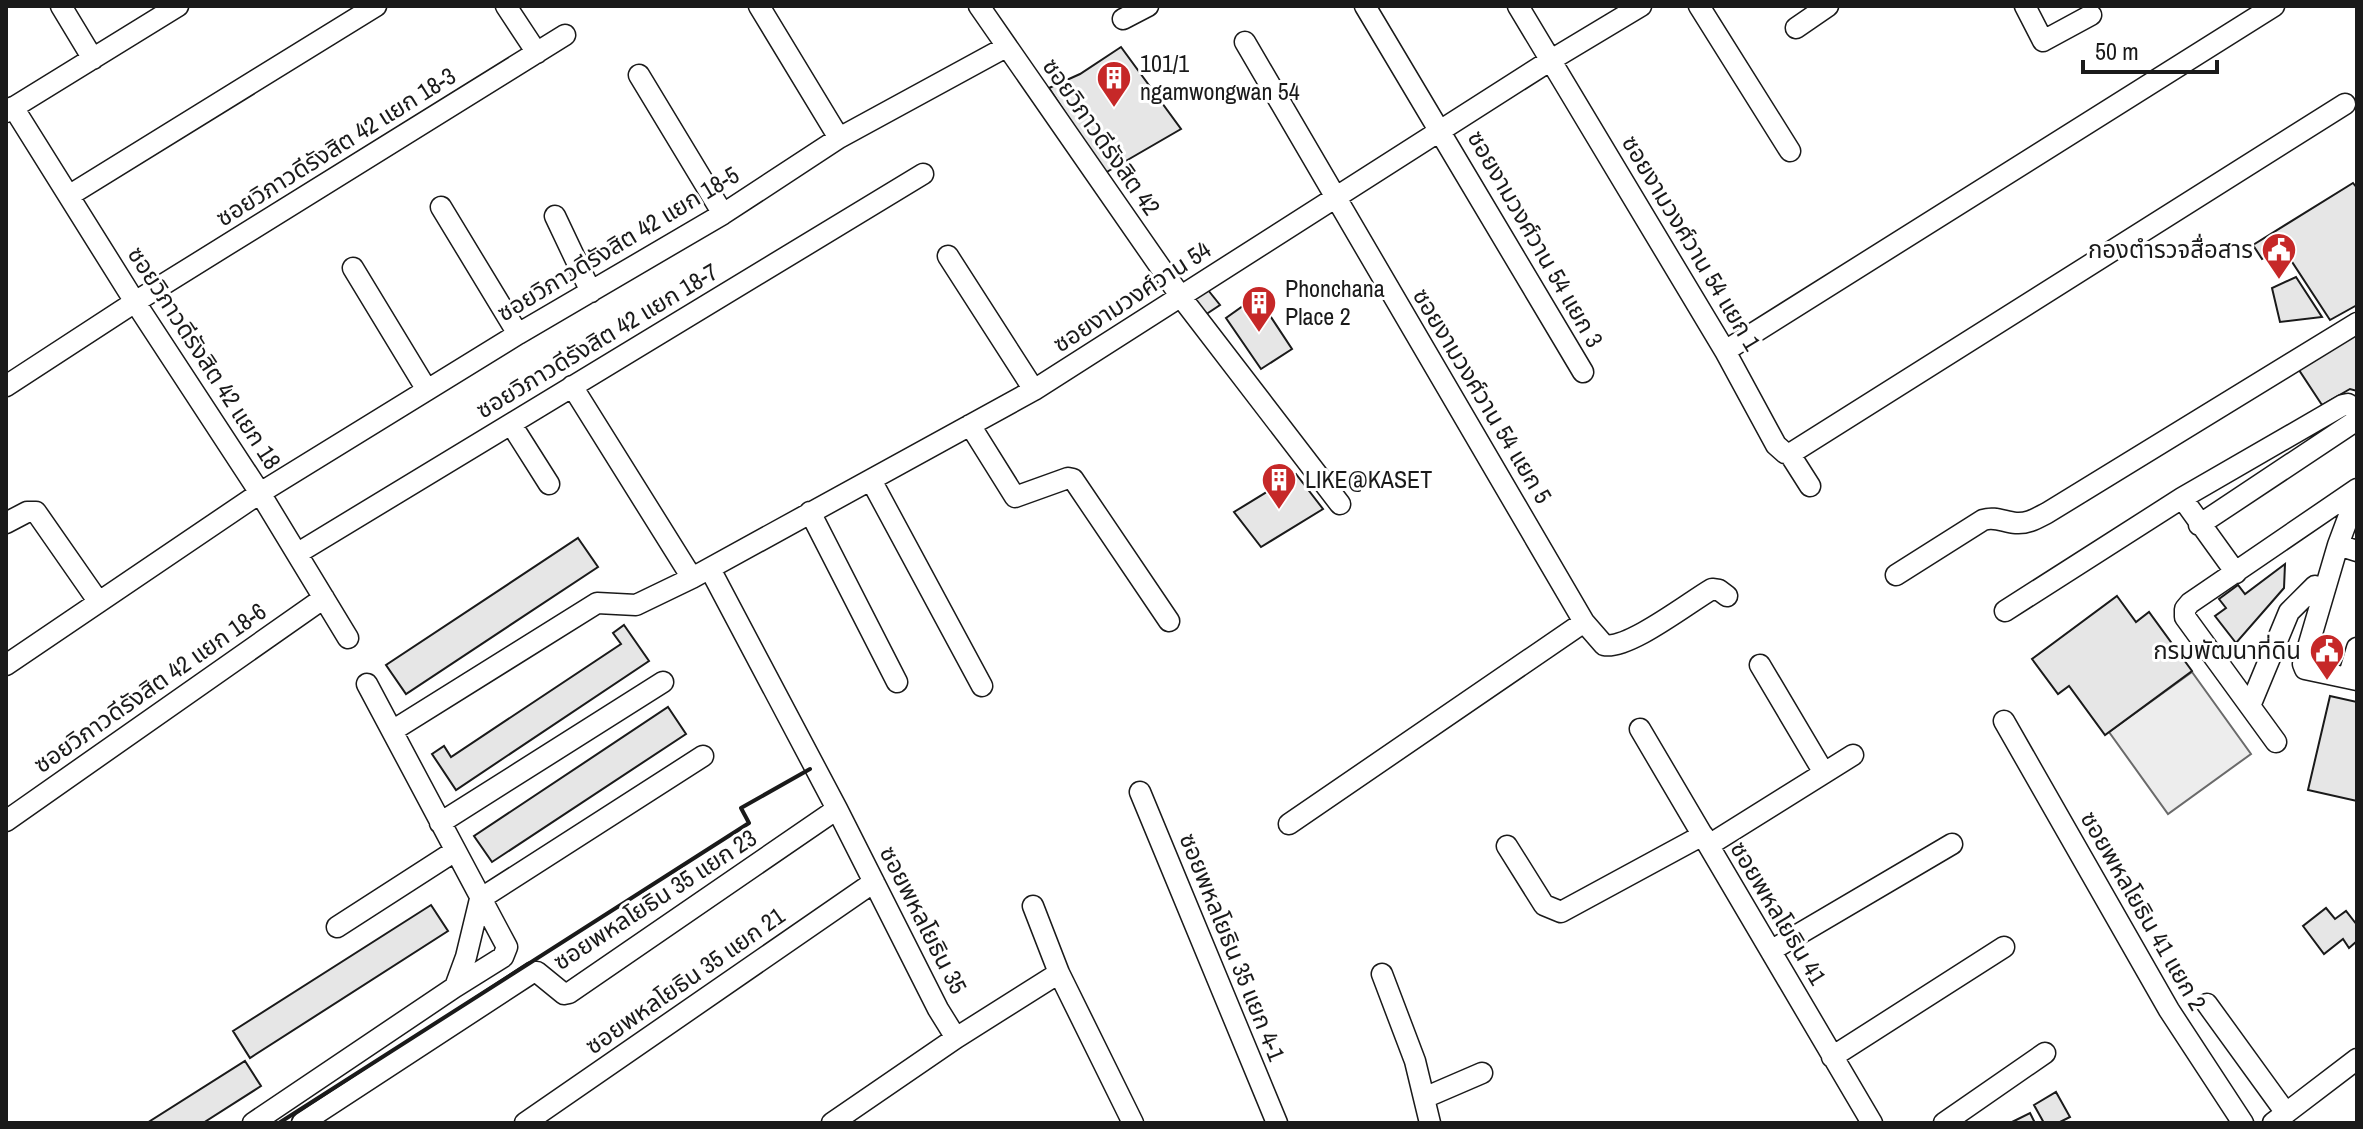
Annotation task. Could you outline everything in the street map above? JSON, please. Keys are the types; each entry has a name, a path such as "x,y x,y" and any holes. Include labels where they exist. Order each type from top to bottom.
{"street":[{"path":"61,6 93,59"},
{"path":"10,110 178,6"},
{"path":"70,195 376,6"},
{"path":"506,6 537,53"},
{"path":"759,6 839,138"},
{"name":"ซอยวิภาวดีรังสิต 42","path":"979,6 1181,297 1340,504"},
{"path":"1123,19 1148,6"},
{"name":"ซอยงามวงศ์วาน 54 แยก 3","path":"1365,6 1583,372"},
{"name":"ซอยงามวงศ์วาน 54 แยก 1","path":"1518,6 1725,351 1776,445 1787,453 1810,486"},
{"name":"ซอยงามวงศ์วาน 54","path":"392,731 597,603 636,605 701,574 1034,390 1334,197 1641,6"},
{"path":"1699,6 1790,151"},
{"path":"1796,28 1828,6"},
{"path":"2025,6 2043,41 2091,15"},
{"path":"1725,351 2274,6"},
{"name":"ซอยวิภาวดีรังสิต 42 แยก 18-3","path":"6,386 135,302 565,35"},
{"name":"ซอยงามวงศ์วาน 54 แยก 5","path":"1245,42 1584,622 1604,645 1617,646 1652,628 1712,589 1727,596"},
{"name":"ซอยวิภาวดีรังสิต 42 แยก 18-5","path":"6,665 260,493 518,334 723,214 839,138 1006,47"},
{"path":"639,75 723,214"},
{"path":"1787,453 2345,104"},
{"name":"ซอยวิภาวดีรังสิต 42 แยก 18","path":"10,110 70,195 135,302 298,553 348,638"},
{"name":"ซอยวิภาวดีรังสิต 42 แยก 18-7","path":"298,553 923,174"},
{"path":"441,207 518,334"},
{"path":"555,216 591,292"},
{"path":"948,256 1034,390"},
{"path":"353,268 427,390"},
{"path":"1896,575 1983,520 2028,522 2047,513 2357,323"},
{"name":"ซอยพหลโยธิน 35","path":"572,386 701,574 837,809 938,1009 956,1038 1059,973"},
{"path":"2005,611 2182,498 2343,405 2348,404 2357,410"},
{"path":"2199,525 2357,420"},
{"path":"511,424 549,484"},
{"path":"970,425 1015,497 1068,478 1073,479 1169,621"},
{"path":"871,480 982,686"},
{"path":"2357,491 2348,548 2303,664 2305,669 2352,679 2357,648"},
{"path":"2276,742 2185,617 2185,609 2357,491"},
{"path":"2182,498 2236,573"},
{"path":"6,523 27,512 36,512 98,601"},
{"path":"810,512 897,682"},
{"path":"2250,706 2289,612 2315,586"},
{"name":"ซอยวิภาวดีรังสิต 42 แยก 18-6","path":"6,821 324,598"},
{"path":"1289,824 1584,622"},
{"path":"1760,665 1824,773"},
{"path":"440,823 663,682"},
{"path":"253,1123 507,952 367,684"},
{"name":"ซอยพหลโยธิน 41 แยก 2","path":"2004,721 2169,1010 2243,1123"},
{"name":"ซอยพหลโยธิน 41","path":"1640,729 1872,1123"},
{"path":"1507,846 1544,905 1561,912 1706,840 1853,755"},
{"path":"455,987 480,899 703,756"},
{"name":"ซอยพหลโยธิน 35 แยก 4-1","path":"1140,792 1277,1123"},
{"name":"ซอยพหลโยธิน 35 แยก 23","path":"302,1123 533,972 564,994 569,993 837,809"},
{"path":"1772,950 1952,844"},
{"path":"337,927 455,851"},
{"name":"ซอยพหลโยธิน 35 แยก 21","path":"525,1123 874,882"},
{"path":"1033,906 1059,973 1133,1123"},
{"path":"1832,1057 2004,947"},
{"path":"1382,974 1415,1061 1430,1123"},
{"path":"2207,1004 2280,1118 2357,1059"},
{"path":"832,1123 956,1038"},
{"path":"1944,1123 2045,1053"},
{"path":"1424,1098 1482,1073"}],"shaded area":[{"path":"2192,672 2251,754 2168,814 2109,732"}],"building":[{"name":"101/1 ngamwongwan 54","path":"1121,47 1181,129 1105,173 1049,88 1080,74"},
{"path":"2353,183 2357,188 2357,305 2330,320 2283,248 2262,259 2253,245"},
{"path":"2296,277 2322,317 2280,322 2272,288"},
{"path":"1208,290 1220,305 1205,315 1194,300"},
{"name":"Phonchana Place 2","path":"1257,296 1292,349 1261,369 1226,318"},
{"path":"2357,334 2357,391 2350,389 2322,405 2299,370"},
{"name":"LIKE@KASET","path":"1296,474 1323,509 1261,547 1234,512"},
{"path":"578,538 598,567 406,694 386,665"},
{"path":"2285,564 2284,588 2236,643 2215,616 2226,608 2219,599 2238,585 2245,594"},
{"path":"2117,596 2136,622 2149,612 2192,671 2105,735 2069,686 2058,694 2032,659"},
{"path":"624,625 649,661 456,790 432,754 444,746 451,757 621,644 613,633"},
{"path":"2330,696 2357,702 2357,801 2308,790"},
{"path":"668,707 686,734 492,862 474,836"},
{"path":"431,905 448,931 250,1058 233,1031"},
{"path":"2326,908 2335,919 2346,911 2357,925 2357,941 2349,948 2343,939 2324,954 2303,926"},
{"path":"245,1061 261,1086 203,1123 147,1123"},
{"path":"2056,1092 2070,1117 2058,1123 2044,1123 2034,1105"},
{"path":"2030,1113 2035,1123 2010,1123"}],"wall":[{"path":"279,1123 749,823 741,808 810,769"}],"place":[{"name":"101/1 ngamwongwan 54","path":"1114,109"},
{"name":"กองตำรวจสื่อสาร","path":"2279,281"},
{"name":"Phonchana Place 2","path":"1259,334"},
{"name":"LIKE@KASET","path":"1279,511"},
{"name":"กรมพัฒนาที่ดิน","path":"2327,682"}]}
